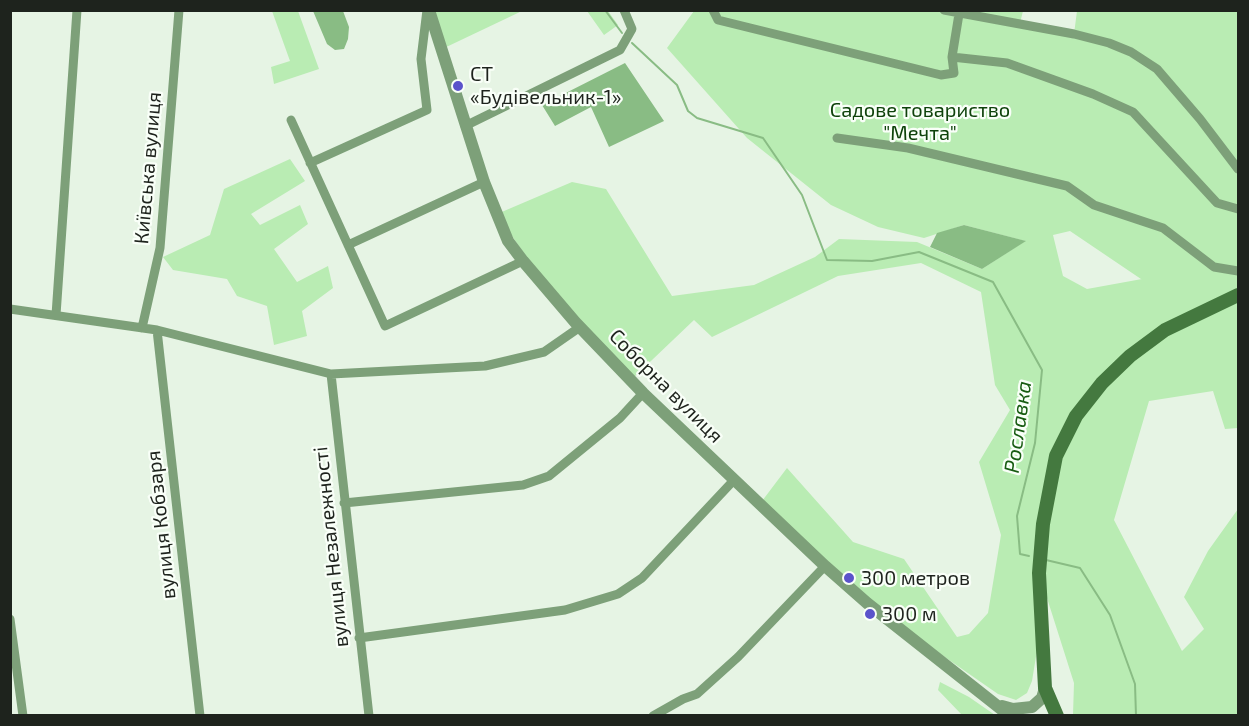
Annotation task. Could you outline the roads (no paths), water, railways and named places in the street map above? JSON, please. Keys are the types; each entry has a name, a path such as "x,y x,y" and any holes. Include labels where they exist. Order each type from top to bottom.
{"main road":[{"path":"1057,716 1045,688 1040,573 1043,524 1056,456 1076,416 1101,383 1130,356 1165,330 1239,296"}],"street":[{"path":"56,315 77,10"},
{"name":"Київська вулиця","path":"142,328 160,248 179,10"},
{"path":"310,163 427,110 421,59 428,10"},
{"name":"Соборна вулиця","path":"428,10 484,182 508,241 523,261 580,327 643,393 825,566 867,603 1010,716"},
{"path":"465,126 620,50 632,29 624,10"},
{"path":"712,10 718,20 941,75 954,73 952,57 959,14"},
{"path":"944,10 1074,34 1109,43 1131,52 1157,69 1239,169"},
{"path":"952,57 1007,63 1094,93 1133,112 1217,203 1239,209"},
{"path":"291,120 385,326 523,261"},
{"path":"837,138 908,148 1067,186 1094,205 1162,228 1214,267 1239,271"},
{"path":"348,245 484,182"},
{"path":"10,309 156,330 331,374 496,364 544,352 580,327"},
{"name":"вулиця Кобзаря","path":"156,330 200,716"},
{"name":"вулиця Незалежності","path":"331,374 369,716"},
{"path":"344,503 523,485 549,476 620,418 643,393"},
{"path":"359,638 565,610 618,594 642,578 734,480"},
{"path":"653,716 697,694 738,657 825,566"},
{"path":"10,619 23,716"},
{"path":"995,704 1013,709 1032,707 1042,698 1045,688"}],"waterway":[{"name":"Рославка","path":"605,10 622,33"},
{"name":"Рославка","path":"632,43 677,85 688,111 697,118 763,138 802,195 827,260 872,261 919,252 993,282 1042,370 1035,443 1017,516 1020,554 1029,556"},
{"name":"Рославка","path":"1046,560 1080,568 1110,615 1135,684 1136,716"}],"place":[{"name":"СТ «Будівельник-1»","path":"458,86"},
{"name":"300 метров","path":"849,578"},
{"name":"300 м","path":"870,614"}],"park label":[{"name":"Садове товариство \"Мечта\"","path":"920,122"}]}
